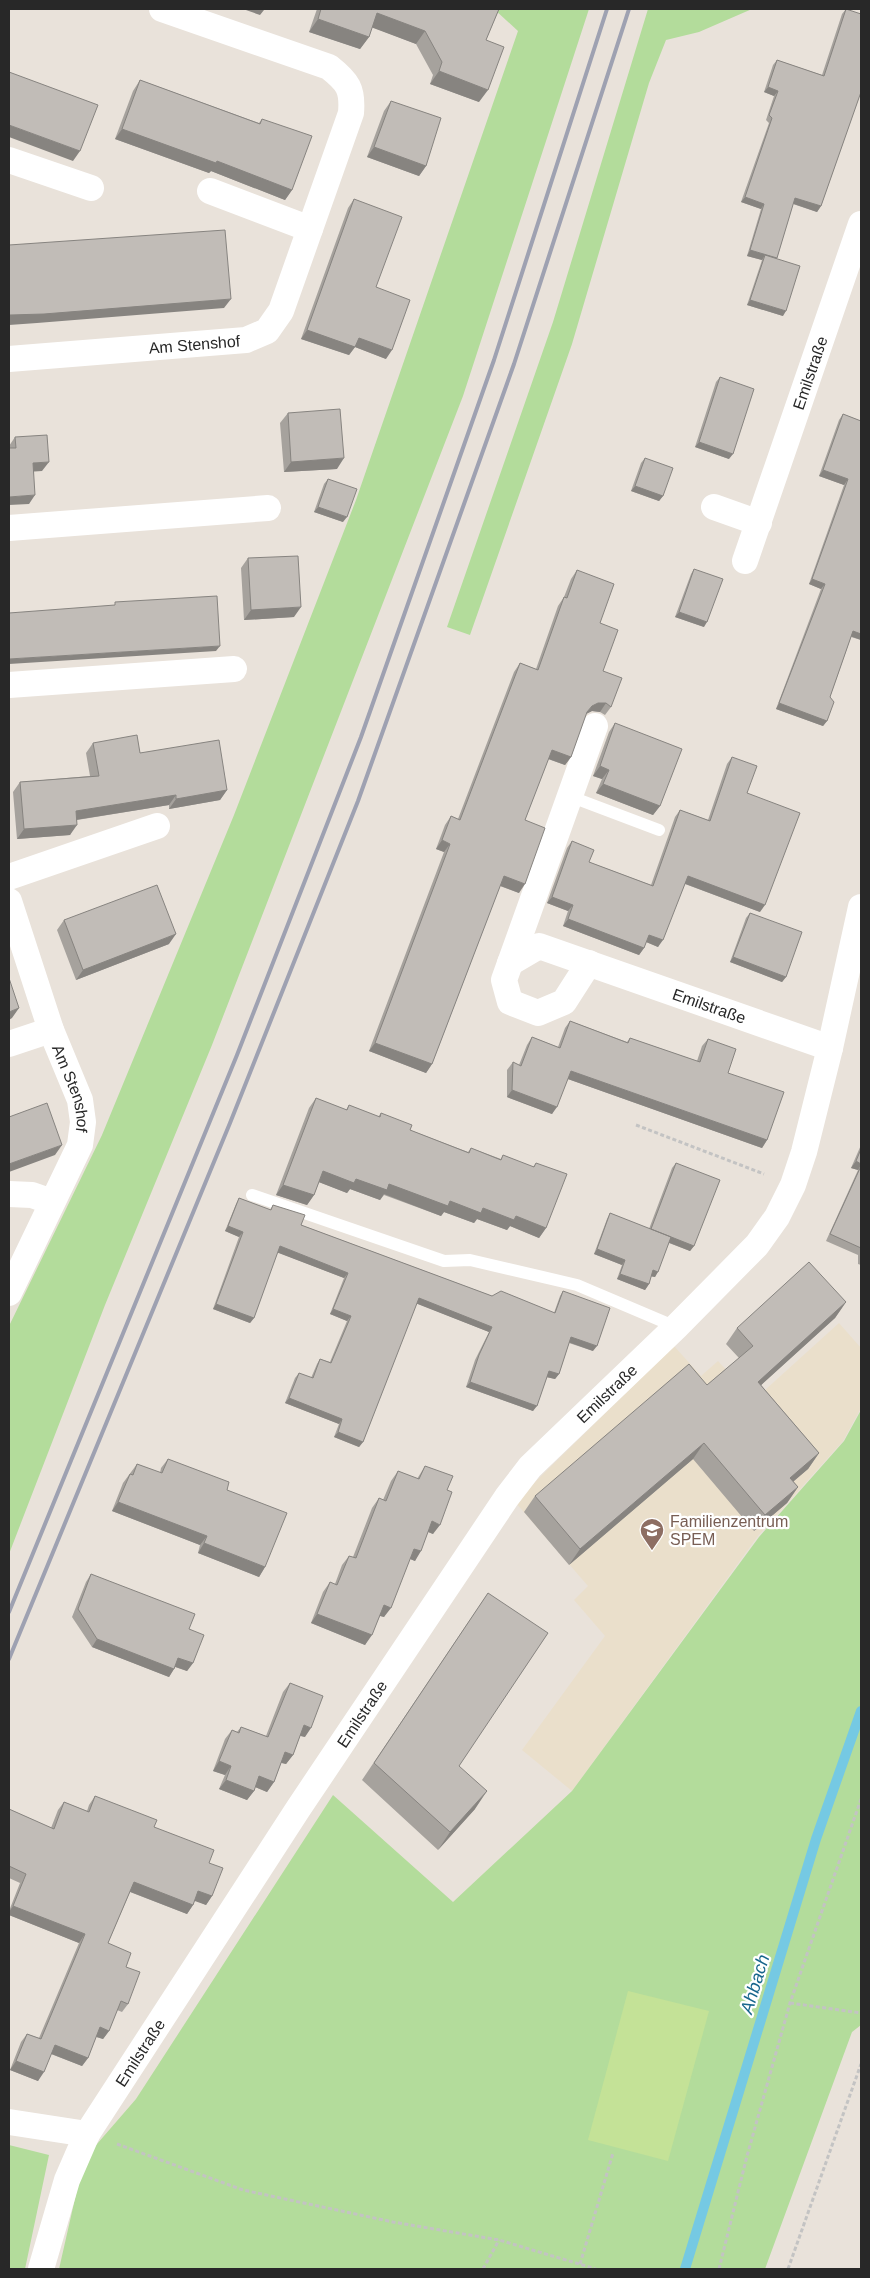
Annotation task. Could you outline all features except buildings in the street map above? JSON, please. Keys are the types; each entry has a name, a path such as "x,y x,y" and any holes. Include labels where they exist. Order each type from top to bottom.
{"street":[{"name":"Am Stenshof","path":"9,359 246,340 267,331 281,311 351,113 352,96 344,79 329,67 162,9"},
{"path":"9,160 91,188"},
{"path":"210,191 310,229"},
{"name":"Emilstraße","path":"745,561 861,224"},
{"path":"714,507 759,523"},
{"path":"9,528 268,508"},
{"path":"9,685 234,669"},
{"path":"589,963 564,1002 538,1013 510,1002 504,980 595,726"},
{"path":"9,877 157,826"},
{"name":"Am Stenshof","path":"9,901 51,1030 80,1100 83,1122 80,1144 9,1292"},
{"name":"Emilstraße","path":"41,2269 67,2180 87,2134 304,1801 507,1497 530,1467 676,1327 756,1245 777,1217 793,1185 804,1152 830,1048 861,907"},
{"name":"Emilstraße","path":"510,963 539,946 830,1048"},
{"name":"Am Stenshof","path":"9,1044 51,1030"},
{"path":"9,1194 32,1195 52,1202"},
{"path":"9,2122 87,2134"}],"lane":[{"path":"569,796 659,830"},
{"path":"252,1195 444,1261 470,1260 577,1285 676,1327"}],"path":[{"path":"636,1125 793,1185"},
{"path":"718,2269 747,2156 790,2003 861,1798"},
{"path":"790,2003 861,2013"},
{"path":"788,2269 861,2064"},
{"path":"87,2134 243,2190 393,2222 499,2240 596,2269"},
{"path":"580,2264 613,2153"},
{"path":"484,2269 499,2240"}],"shaded area":[{"name":"Familienzentrum SPEM","path":"839,1323 861,1348 861,1408 843,1441 758,1536 572,1791 522,1750 605,1636 574,1600 588,1586 516,1503 674,1346 701,1376 718,1361 754,1400"}],"green space":[{"path":"494,9 589,9 463,396 212,1045 105,1305 9,1554 9,1326 102,1135 234,815 356,500 518,31"},
{"path":"648,9 752,9 699,32 666,40 649,83 572,344 470,635 447,627 553,322"},
{"path":"861,1410 861,2025 852,2032 765,2269 59,2269 84,2159 136,2099 333,1795 453,1902 572,1791 759,1537 844,1441"},
{"path":"628,1991 709,2011 668,2161 588,2140"},
{"path":"9,2145 49,2155 25,2269 9,2269"}],"waterway":[{"name":"Ahbach","path":"685,2269 816,1839 861,1711"}],"railway":[{"path":"9,1612 237,1055 361,737 494,360 607,9"},
{"path":"9,1659 230,1123 358,801 514,364 629,9"}],"place":[{"name":"Familienzentrum SPEM","path":"652,1551"}]}
